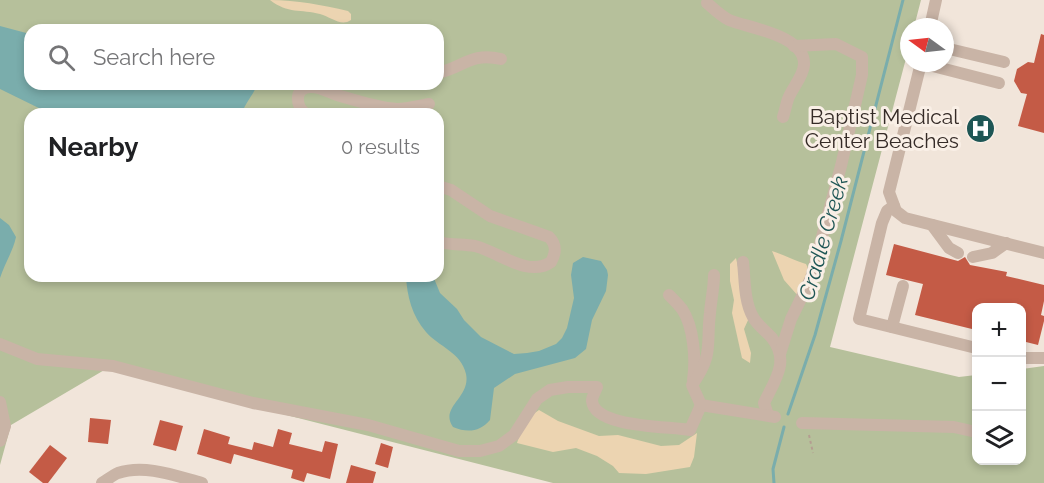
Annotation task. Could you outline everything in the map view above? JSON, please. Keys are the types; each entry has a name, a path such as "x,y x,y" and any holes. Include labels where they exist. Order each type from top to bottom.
{"street":[{"path":"932,18 936,0"},
{"path":"707,3 727,19 777,35 794,46 802,55 804,64 801,75 788,99 783,117"},
{"path":"780,354 791,319 811,278 841,166 862,75 862,57 836,44 794,46"},
{"path":"954,50 1004,62"},
{"path":"444,70 475,57 501,58"},
{"path":"954,71 999,83"},
{"path":"919,72 889,192 895,209 905,218 1044,253"},
{"path":"301,108 297,99 298,93 302,90"},
{"path":"324,90 392,108"},
{"path":"403,108 429,104"},
{"path":"444,188 451,190 490,216 549,237 554,241 555,248 551,262 538,267 527,267 475,246 444,244"},
{"path":"895,209 887,211 882,223 859,318 972,347"},
{"path":"932,225 949,248 958,253"},
{"path":"973,257 992,253 1005,243"},
{"path":"701,405 772,416 764,403 779,370 779,348 754,320 747,304 743,262"},
{"path":"692,385 704,369 709,349 714,275"},
{"path":"892,327 903,286"},
{"path":"0,344 37,359 113,366 253,403 368,425 459,451 480,451 499,446 514,435 537,399 550,390 568,387 597,387 592,398 594,405 599,413 613,421 690,430 701,405 692,385 695,366 693,342 683,311 669,295"},
{"path":"1026,358 1044,358"},
{"path":"0,402 5,426 0,441"},
{"path":"802,423 954,427 972,431"},
{"path":"102,483 117,473 139,469 202,483"}],"path":[{"path":"802,423 810,437 813,453"}],"green space":[{"path":"0,0 921,0 916,18 900,18 900,72 902,72 830,347 959,377 972,375 972,465 1026,465 1026,368 1044,366 1044,483 553,483 106,369 11,425 0,465"}],"sand":[{"path":"270,0 309,3 348,11 351,14 351,20 340,22 320,14 283,7"},
{"path":"772,251 806,264 808,268 799,297 784,280"},
{"path":"736,258 749,318 744,329 751,353 750,363 742,358 732,313 734,300 730,281 730,264"},
{"path":"539,410 558,421 599,436 618,435 661,446 679,445 697,433 694,457 690,467 646,474 619,473 613,466 597,456 576,448 553,452 517,443 525,424"}],"water":[{"path":"0,26 24,32 24,90 255,90 244,108 39,108 0,89"},
{"path":"0,218 9,225 16,237 0,278"},
{"path":"583,257 601,261 608,275 606,291 592,320 586,349 575,358 515,374 494,388 490,420 482,427 468,431 453,427 450,414 464,390 466,374 455,355 431,337 417,319 409,298 407,282 435,282 440,293 481,337 514,354 527,353 556,344 562,338 567,328 574,298 571,275 573,263"}],"building":[{"path":"1041,34 1044,35 1044,133 1018,126 1027,94 1021,93 1014,81 1017,69 1028,62 1034,63"},
{"path":"894,244 958,261 965,257 970,265 1007,272 1006,276 1044,285 1041,315 1044,316 1044,321 1038,345 1026,342 1026,303 972,303 972,329 915,315 923,284 886,275"},
{"path":"90,418 111,420 108,444 88,442"},
{"path":"160,420 183,426 176,451 153,445"},
{"path":"204,429 230,437 228,444 252,450 254,442 273,447 278,429 292,433 289,444 322,452 325,441 338,444 330,479 307,473 304,482 291,478 293,470 234,454 231,464 197,454"},
{"path":"381,443 393,447 388,468 375,464"},
{"path":"50,445 67,458 48,483 43,483 29,472"},
{"path":"351,465 376,472 373,483 346,483"}],"waterway":[{"name":"Cradle Creek","path":"788,414 815,335 903,0"},
{"name":"Cradle Creek","path":"774,483 773,469 784,427"}],"place":[{"name":"Baptist Medical Center Beaches","path":"980,128"}]}
